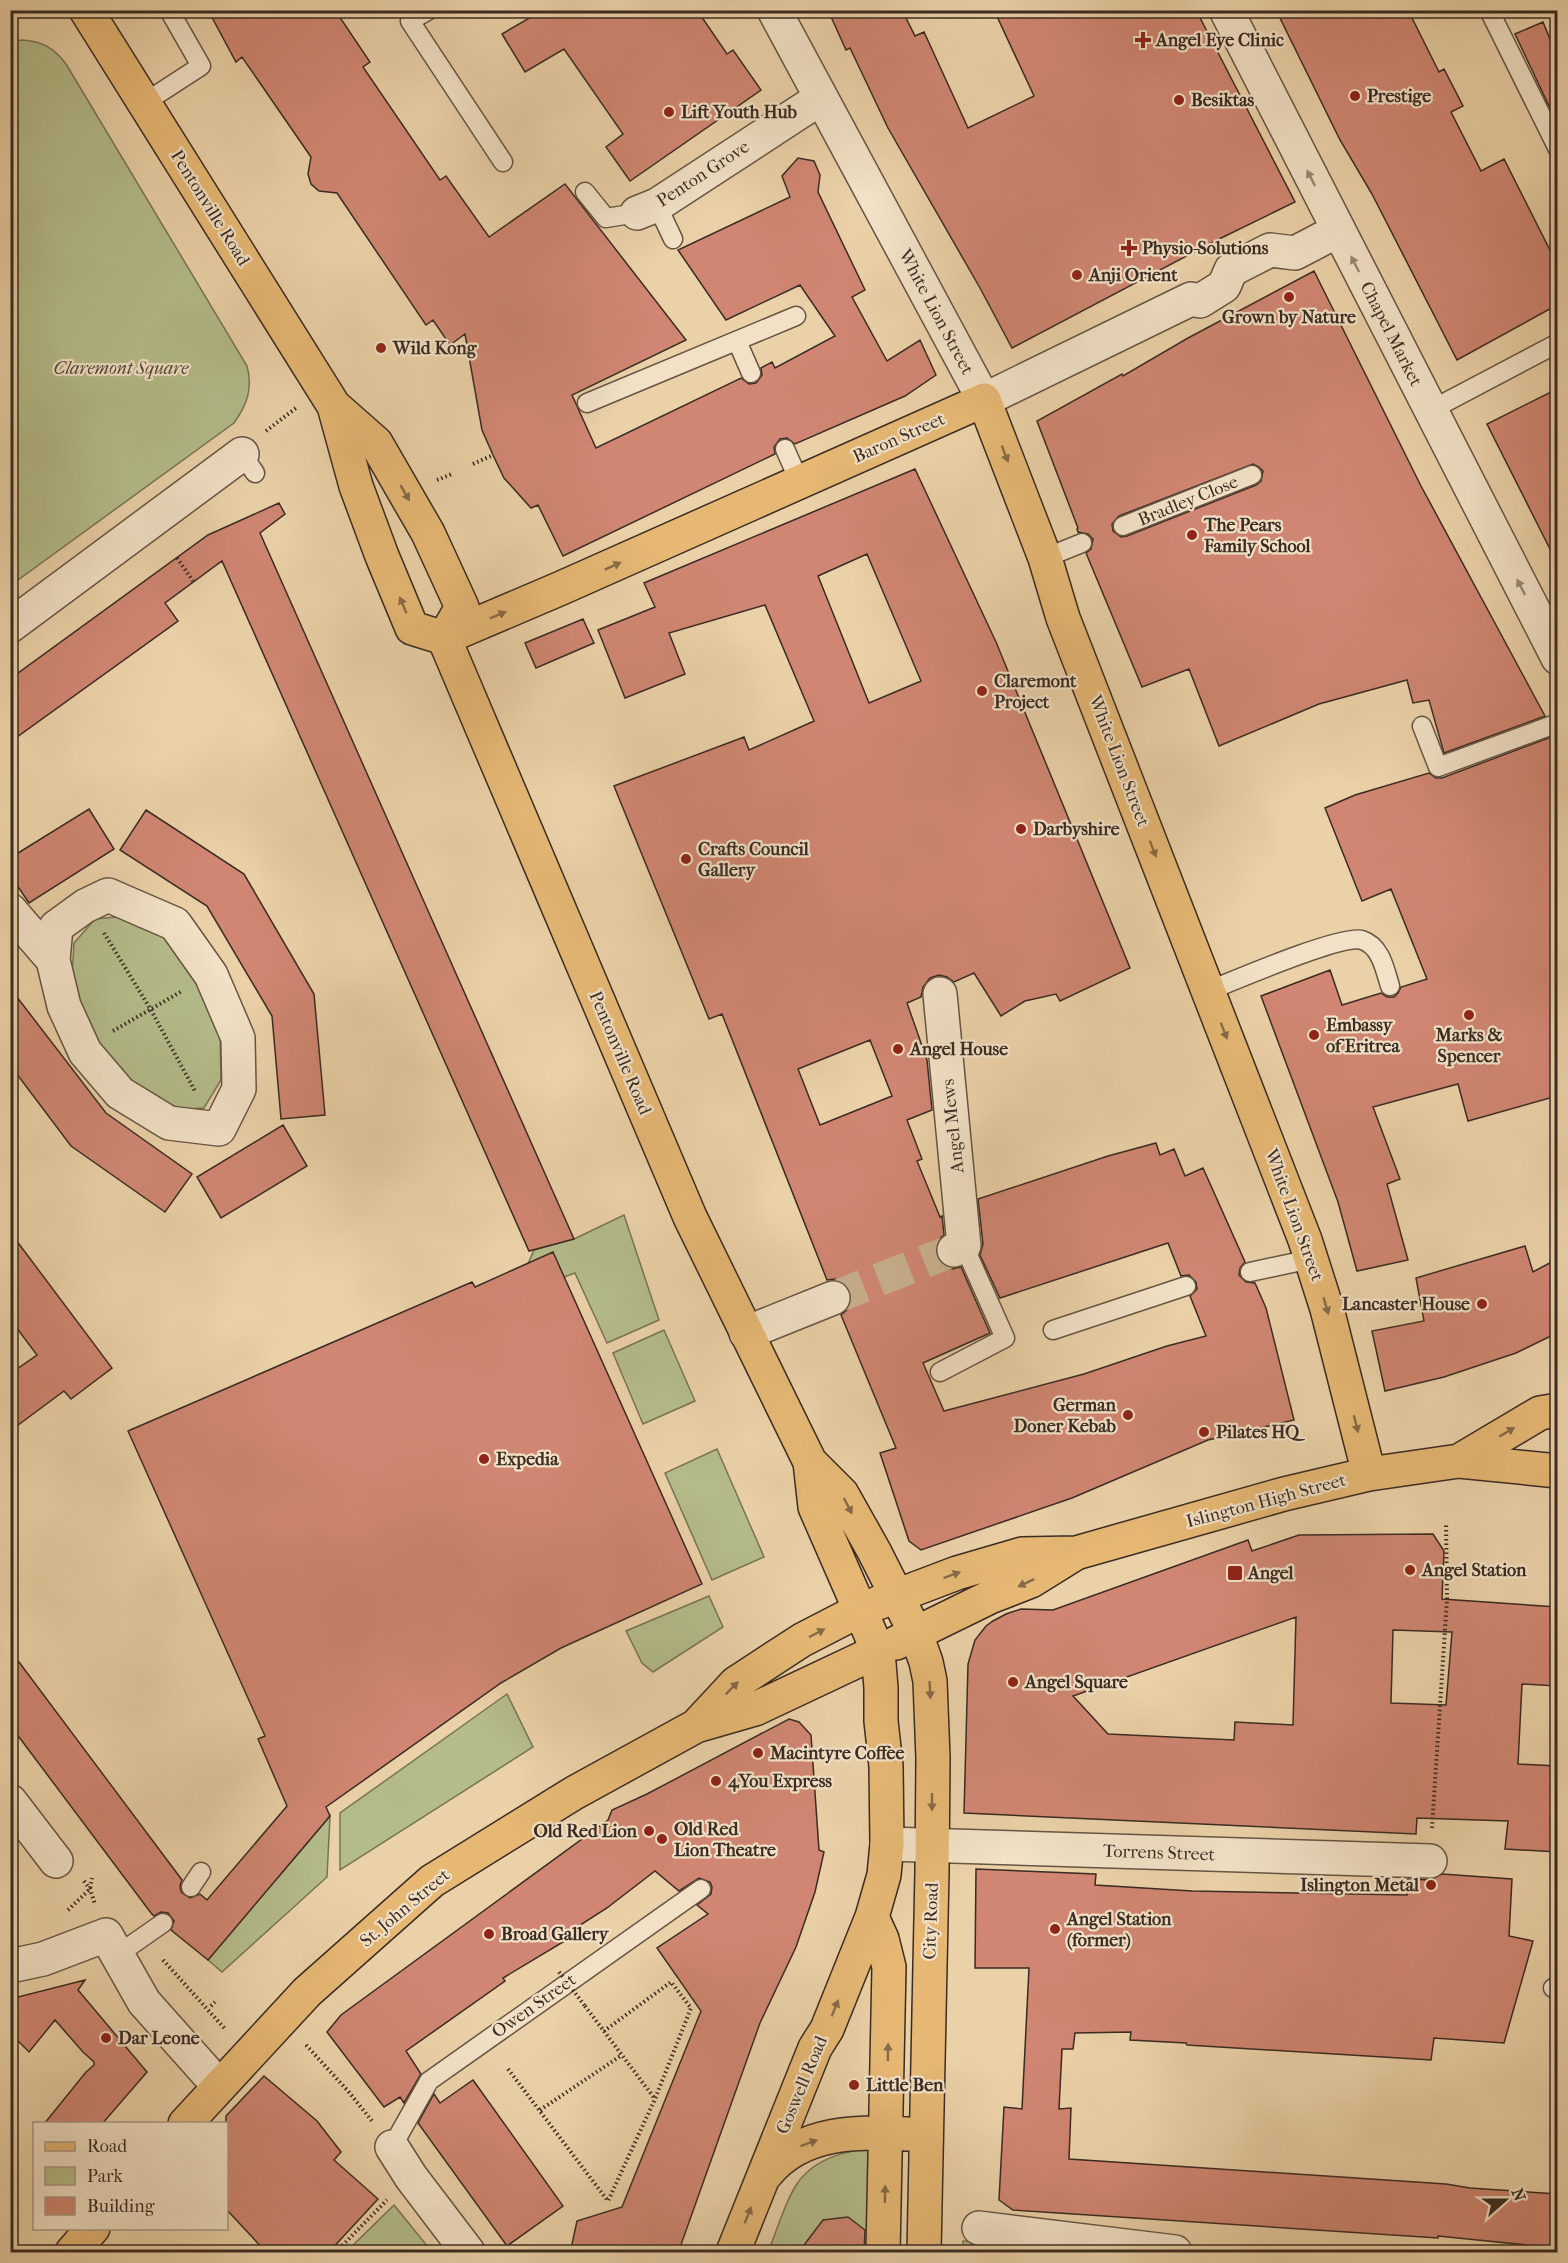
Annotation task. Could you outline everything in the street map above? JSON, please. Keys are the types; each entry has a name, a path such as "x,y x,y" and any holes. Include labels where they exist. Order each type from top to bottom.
{"main road":[{"name":"Pentonville Road","path":"86,10 329,397 376,442 441,561 462,607 444,638"},
{"name":"Pentonville Road","path":"329,397 356,486 412,628 444,638 690,1217 810,1462 842,1494 897,1596"},
{"name":"Baron Street","path":"444,638 800,483 984,399"},
{"name":"White Lion Street","path":"984,399 1045,558 1063,618 1311,1259 1327,1309 1369,1474"},
{"path":"1459,1461 1540,1413 1557,1410"},
{"name":"Islington High Street","path":"860,1610 957,1572 1022,1554 1076,1553 1284,1494 1369,1474 1459,1461"},
{"path":"1459,1461 1557,1471"},
{"name":"Pentonville Road","path":"810,1462 815,1507 860,1610"},
{"name":"Islington High Street","path":"878,1651 990,1597 1031,1581 1076,1553"},
{"name":"City Road","path":"897,1596 916,1634 930,1681 933,1758 924,2253"},
{"path":"860,1610 878,1651 881,1721 886,1766 887,1844 884,1875 872,1917 882,1939 889,1966 883,2253"},
{"name":"St. John Street","path":"696,1726 736,1683 802,1640 860,1610"},
{"name":"St. John Street","path":"187,2122 218,2085 307,1992 432,1881 574,1793 696,1726 755,1709 878,1651"},
{"name":"Goswell Road","path":"733,2253 815,2048 826,2029 872,1917"},
{"path":"763,2178 775,2163 806,2143 832,2136 886,2132 927,2134"},
{"path":"72,2253 92,2230"}],"street":[{"name":"White Lion Street","path":"774,10 984,399"},
{"name":"Chapel Market","path":"1226,10 1431,410 1550,626 1557,658"},
{"name":"Penton Grove","path":"647,209 821,98"},
{"name":"Baron Street","path":"984,399 1191,299 1200,301 1224,286 1231,270 1270,250 1294,253 1338,231"},
{"path":"10,626 249,464"},
{"path":"108,895 175,924 211,975 238,1038 239,1089 219,1130 169,1123 120,1093 85,1052 64,1006 53,960 56,927 85,906 108,895"},
{"path":"10,910 53,960"},
{"name":"Angel Mews","path":"940,994 959,1248"},
{"path":"746,1333 833,1298"},
{"path":"10,1801 56,1862"},
{"name":"Torrens Street","path":"887,1844 1430,1861"},
{"path":"10,1966 112,1945 144,2002 218,2085"},
{"path":"392,2147 411,2177 468,2253"},
{"path":"979,2228 1132,2250 1175,2253"}],"lane":[{"path":"144,103 201,66 169,10"},
{"path":"429,10 410,21 503,162"},
{"path":"1489,10 1557,149"},
{"name":"Penton Grove","path":"585,192 606,218 647,209"},
{"path":"647,209 673,239"},
{"path":"587,403 796,316"},
{"path":"737,340 751,373"},
{"path":"1431,410 1557,343"},
{"path":"785,449 800,483"},
{"name":"Bradley Close","path":"1123,526 1252,475"},
{"path":"1045,558 1082,543"},
{"path":"1422,726 1438,767 1557,723"},
{"path":"1208,991 1345,940 1362,939 1373,946 1382,959 1390,986"},
{"path":"940,1372 1005,1338 959,1248"},
{"path":"1250,1272 1311,1259"},
{"path":"1053,1330 1186,1286"},
{"name":"Owen Street","path":"392,2147 429,2081 701,1890"},
{"path":"112,1945 163,1923"}],"path":[{"path":"249,464 251,443 329,397"},
{"path":"473,464 493,454"},
{"path":"442,478 452,474"},
{"path":"177,558 193,581"},
{"path":"85,906 151,1010 204,1108 219,1130"},
{"path":"85,1052 95,1041 211,975"},
{"path":"1430,1861 1447,1599 1446,1524"},
{"path":"90,1889 92,1878"},
{"path":"112,1945 158,1954 248,2054"},
{"path":"559,1972 655,2099"},
{"path":"508,2069 608,2201 655,2099 691,2008 671,1982 604,2031"},
{"path":"211,2006 215,2002"},
{"path":"281,2018 348,2091 392,2147"},
{"path":"540,2110 622,2055"},
{"path":"336,2253 411,2177"}],"green space":[{"name":"Claremont Square","path":"22,40 47,46 66,64 247,366 249,389 242,410 234,423 11,585 10,42"},
{"path":"126,916 165,937 198,982 220,1031 221,1080 204,1108 169,1110 126,1083 95,1041 71,991 74,943 95,919"},
{"path":"624,1215 659,1320 607,1343 575,1273 545,1284 521,1280 534,1250 574,1239"},
{"path":"664,1330 695,1401 643,1424 613,1353"},
{"path":"717,1449 764,1557 712,1580 665,1473"},
{"path":"709,1596 723,1627 653,1672 642,1663 626,1631"},
{"path":"507,1694 533,1747 340,1870 340,1813"},
{"path":"330,1816 327,1877 222,1972 208,1960"},
{"path":"885,2147 882,2252 768,2252 791,2195 803,2176 812,2168 834,2156"},
{"path":"394,2205 432,2252 346,2252 391,2208"},
{"path":"963,2241 1060,2252 963,2252"}],"building":[{"path":"208,10 335,10 370,62 363,67 440,180 446,176 489,237 565,184 686,340 572,395 596,448 741,378 749,384 756,383 762,375 761,368 772,362 775,368 835,336 800,285 726,320 678,250 790,197 782,176 798,158 814,161 820,175 818,192 865,290 852,297 887,361 920,340 936,375 905,396 795,444 787,438 780,439 774,447 775,454 563,556 538,505 531,508 504,478 493,455 482,430 465,334 450,345 433,320 426,325 337,193 319,191 311,184 308,174 311,157 242,57 236,62"},
{"name":"Lift Youth Hub","path":"543,10 697,10 727,54 733,50 761,90 630,181 606,147 623,134 564,49 525,72 502,34"},
{"path":"828,10 902,10 915,36 924,32 968,128 1034,96 994,10 1196,10 1295,202 1215,241 1012,348 888,128 850,48 846,50"},
{"path":"1276,10 1408,10 1439,72 1444,69 1463,106 1451,112 1481,171 1504,159 1557,264 1557,305 1457,360 1372,194 1340,140"},
{"path":"1543,22 1557,56 1557,123 1515,34"},
{"path":"1314,271 1421,486 1545,716 1444,753 1429,700 1413,703 1407,680 1319,704 1219,746 1189,669 1142,687 1086,553 1091,549 1093,539 1088,534 1078,532 1037,421 1122,374 1123,376 1188,338","holes":["1253,464 1263,471 1261,481 1256,485 1127,536 1121,537 1113,531 1112,524 1119,516"]},
{"path":"1557,389 1557,563 1487,424"},
{"path":"915,469 996,642 1130,968 1060,1001 1056,994 1025,1001 1001,1016 974,973 954,982 939,975 930,978 923,987 921,997 907,1003 927,1060 932,1110 907,1120 922,1159 917,1161 940,1217 942,1216 944,1235 939,1239 936,1256 943,1265 952,1269 961,1267 990,1333 923,1363 944,1411 1084,1374 1167,1346 1206,1336 1190,1296 1197,1289 1196,1282 1189,1275 1181,1276 1168,1243 1000,1298 980,1255 983,1244 978,1199 1108,1156 1156,1143 1160,1155 1174,1149 1185,1176 1203,1168 1245,1262 1240,1268 1239,1275 1246,1282 1255,1283 1266,1308 1294,1420 1208,1440 1072,1498 921,1550 909,1541 880,1453 896,1448 841,1315 848,1309 852,1300 851,1292 844,1283 835,1279 827,1280 722,1014 709,1019 614,786 744,737 749,750 814,721 765,605 669,633 685,674 625,698 598,630 655,607 644,583","holes":["867,554 921,681 869,703 818,576","870,1040 892,1096 820,1125 798,1069"]},
{"path":"279,503 285,514 260,533 574,1239 529,1251 222,561 165,603 178,621 10,742 10,679 208,535"},
{"path":"583,619 594,643 536,668 525,643"},
{"path":"1554,736 1557,743 1557,1096 1468,1121 1458,1084 1373,1107 1400,1179 1387,1184 1408,1260 1357,1271 1338,1202 1261,996 1330,970 1342,1005 1381,993 1387,997 1394,997 1401,987 1427,979 1391,889 1362,901 1325,808 1355,795 1429,773 1436,778 1442,778"},
{"path":"89,809 114,849 29,903 10,875 10,858"},
{"path":"146,810 244,874 314,994 325,1115 281,1119 272,1016 207,906 120,850"},
{"path":"10,988 106,1113 192,1174 165,1212 71,1146 10,1065"},
{"path":"283,1125 307,1166 221,1218 197,1177"},
{"path":"10,1232 112,1368 71,1399 64,1391 10,1431 10,1374 37,1355 10,1319"},
{"name":"Lancaster House","path":"1525,1246 1533,1272 1557,1259 1557,1333 1516,1353 1444,1377 1385,1391 1372,1331 1424,1321 1416,1278"},
{"path":"553,1252 702,1584 561,1648 501,1683 326,1807 330,1816 208,1960 171,1930 174,1921 168,1913 161,1912 154,1916 151,1913 10,1725 10,1650 182,1880 181,1892 190,1898 200,1894 207,1900 287,1806 258,1739 265,1736 128,1431 472,1282 475,1287"},
{"path":"1433,1534 1444,1551 1442,1599 1557,1607 1557,1686 1522,1684 1518,1764 1557,1766 1557,1852 1505,1849 1508,1821 1417,1818 1416,1834 964,1813 968,1664 975,1640 986,1626 1006,1614 1021,1609 1053,1610 1248,1540 1252,1551 1299,1535","holes":["1296,1617 1293,1725 1235,1722 1234,1740 1108,1734 1073,1696","1393,1630 1452,1632 1446,1705 1391,1703"]},
{"path":"789,1719 799,1722 811,1735 819,1850 824,1852 815,1892 796,1947 760,2023 678,2253 570,2253 577,2221 622,2207 701,2011 657,1948 708,1914 697,1905 711,1894 710,1882 699,1878 679,1891 655,1871 607,1908 560,1938 563,1942 503,1978 505,1981 406,2051 421,2074 404,2103 400,2097 384,2107 327,2032 341,2015 608,1820 612,1810"},
{"path":"976,1869 1096,1874 1095,1885 1192,1891 1407,1895 1408,1879 1430,1880 1442,1874 1512,1879 1509,1936 1533,1941 1504,2043 1434,2038 1431,2060 1130,2040 1131,2032 1075,2033 1073,2049 1062,2049 1059,2109 1071,2108 1069,2159 1446,2184 1470,2188 1557,2194 1557,2248 1438,2236 1438,2238 1013,2210 999,2200 1004,2107 1022,2109 1029,1968 975,1968"},
{"path":"85,1980 78,1990 147,2072 104,2122 46,2122 94,2065 94,2062 55,2020 29,2052 10,2033 10,1999"},
{"path":"264,2076 317,2121 341,2152 334,2160 378,2199 328,2253 267,2253 228,2211 228,2122 226,2122 226,2116"},
{"path":"473,2080 563,2206 507,2246 418,2123 434,2094 440,2103"},
{"path":"848,2217 865,2230 864,2253 798,2253 823,2220"}],"tunnel":[{"path":"833,1298 954,1250"}],"place":[{"name":"Angel Eye Clinic","path":"1143,40"},
{"name":"Prestige","path":"1355,96"},
{"name":"Besiktas","path":"1179,100"},
{"name":"Lift Youth Hub","path":"669,112"},
{"name":"Physio-Solutions","path":"1129,248"},
{"name":"Anji Orient","path":"1077,275"},
{"name":"Grown by Nature","path":"1289,297"},
{"name":"Wild Kong","path":"381,348"},
{"name":"The Pears Family School","path":"1192,535"},
{"name":"Claremont Project","path":"982,691"},
{"name":"Darbyshire","path":"1021,829"},
{"name":"Crafts Council Gallery","path":"686,859"},
{"name":"Marks & Spencer","path":"1469,1015"},
{"name":"Embassy of Eritrea","path":"1314,1035"},
{"name":"Angel House","path":"898,1049"},
{"name":"Lancaster House","path":"1482,1304"},
{"name":"German Doner Kebab","path":"1128,1415"},
{"name":"Pilates HQ","path":"1204,1432"},
{"name":"Expedia","path":"484,1459"},
{"name":"Angel Station","path":"1410,1570"},
{"name":"Angel","path":"1235,1573"},
{"name":"Angel Square","path":"1013,1682"},
{"name":"Macintyre Coffee","path":"758,1753"},
{"name":"4You Express","path":"716,1781"},
{"name":"Old Red Lion","path":"649,1831"},
{"name":"Old Red Lion Theatre","path":"662,1839"},
{"name":"Islington Metal","path":"1431,1885"},
{"name":"Angel Station (former)","path":"1055,1929"},
{"name":"Broad Gallery","path":"489,1934"},
{"name":"Dar Leone","path":"106,2038"},
{"name":"Little Ben","path":"854,2085"}]}
